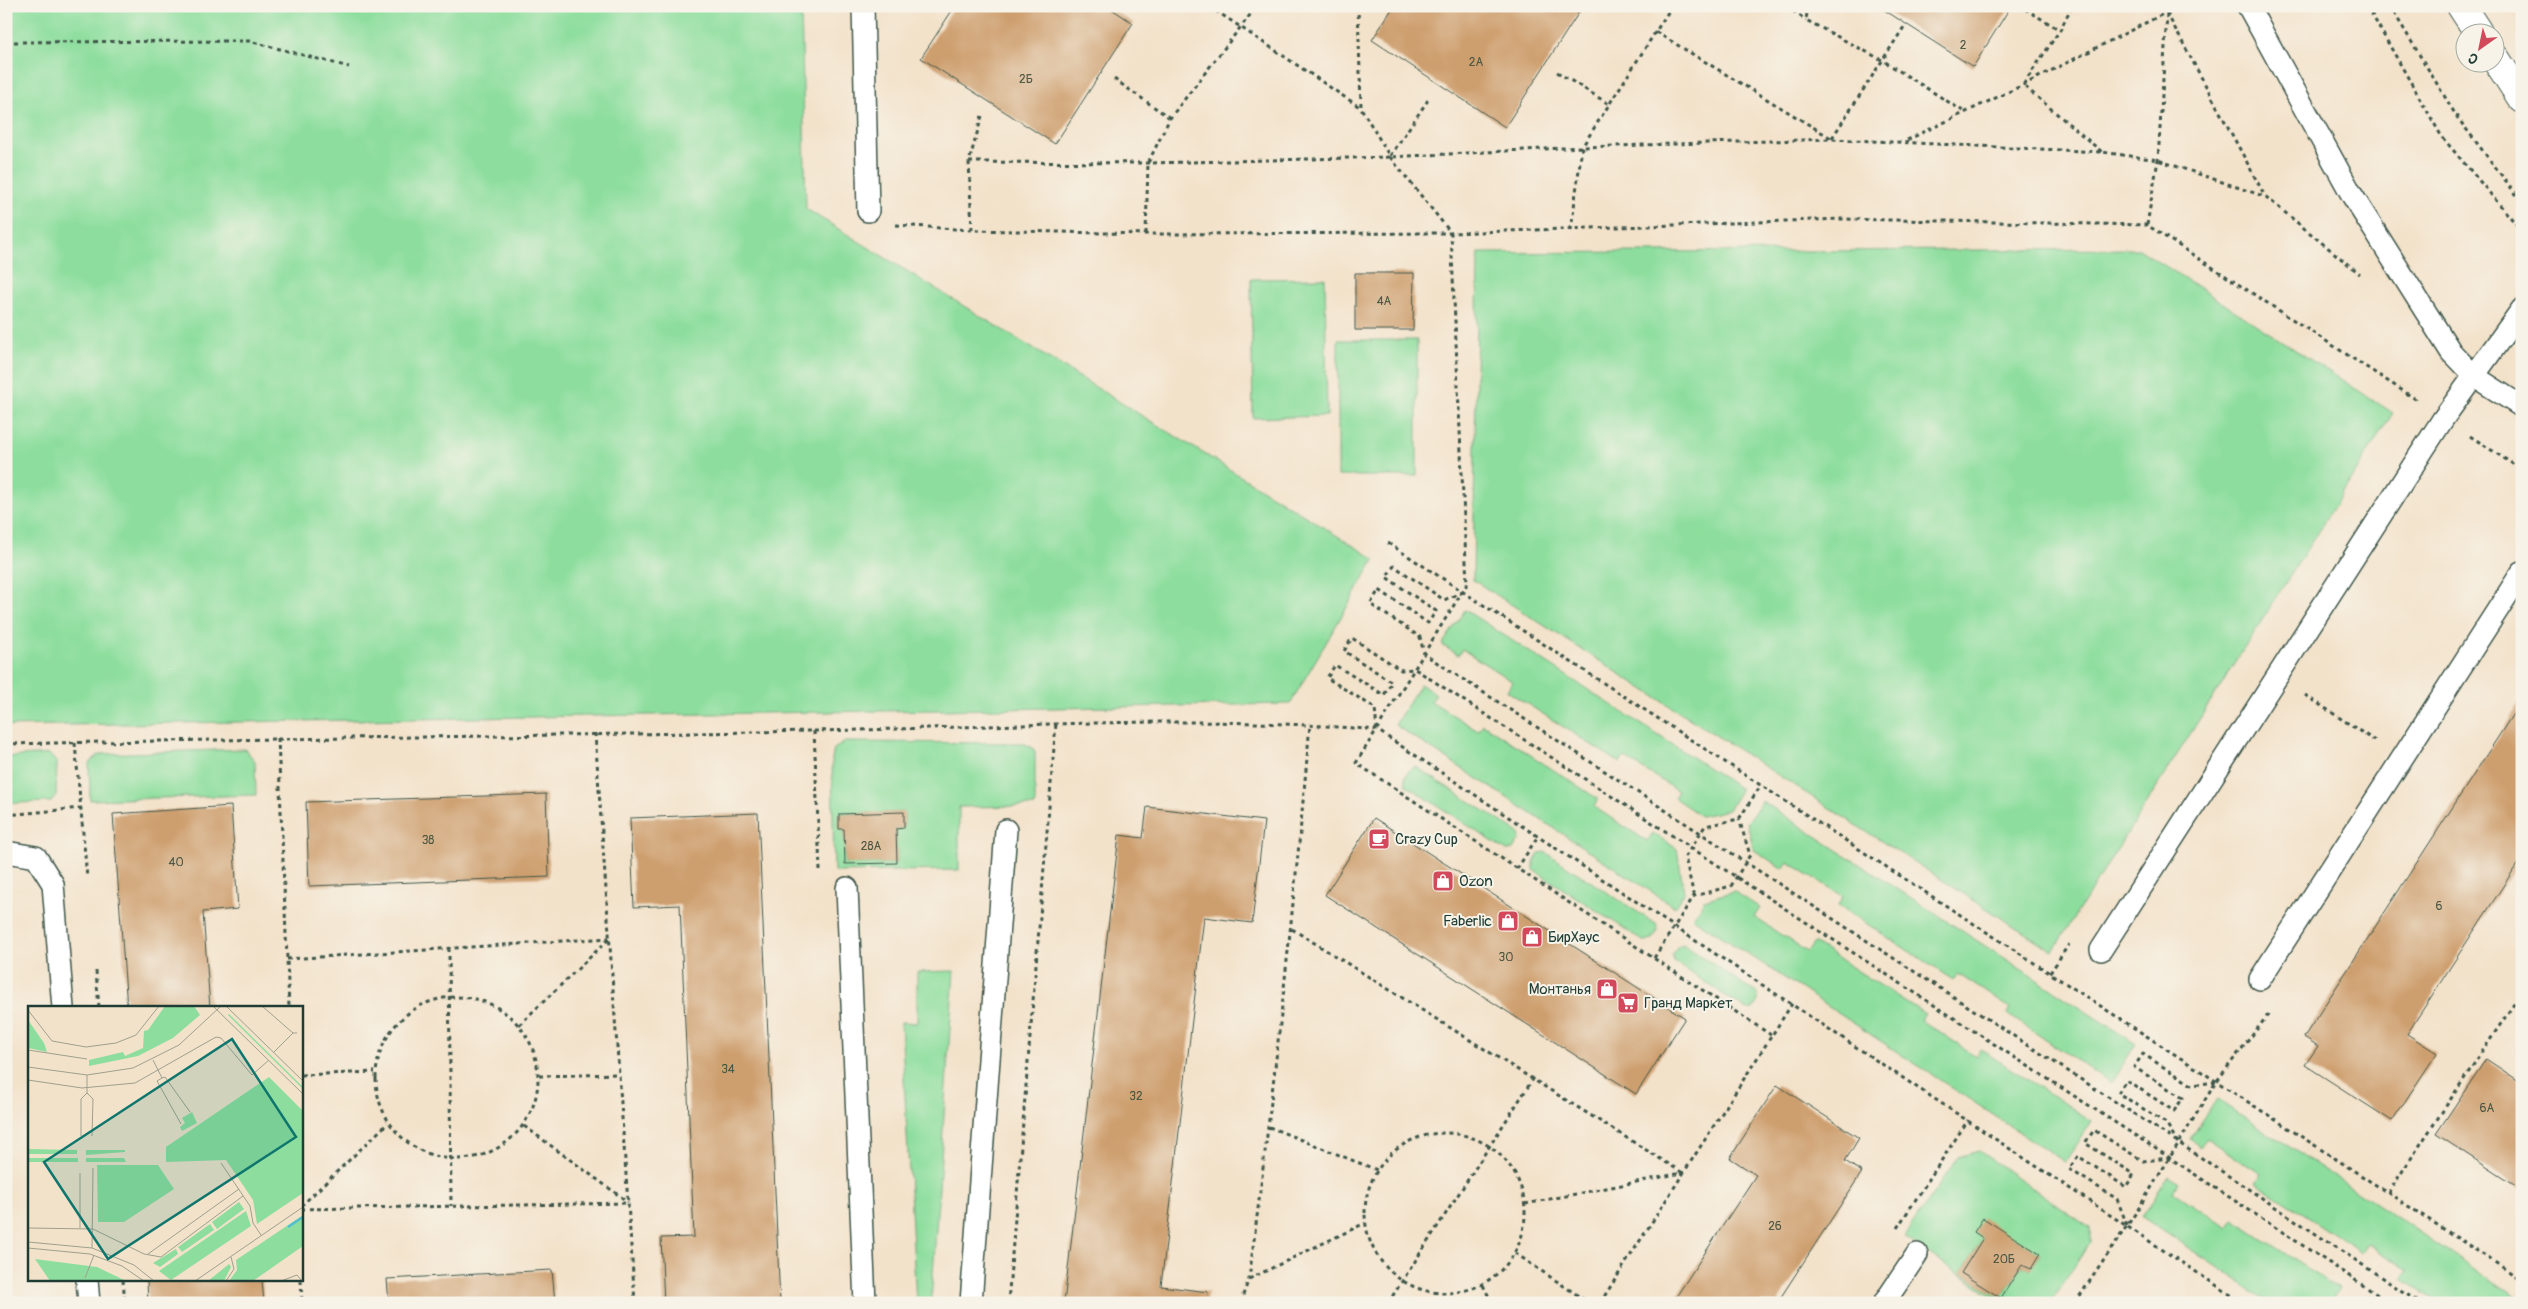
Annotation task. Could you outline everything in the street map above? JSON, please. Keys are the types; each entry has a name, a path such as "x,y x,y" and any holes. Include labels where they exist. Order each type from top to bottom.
{"street":[{"path":"2461,6 2471,22"},
{"path":"2505,72 2522,98"}],"lane":[{"path":"863,6 868,211"},
{"path":"2248,6 2352,195 2451,352 2474,376 2522,407"},
{"path":"2101,950 2443,419 2522,309"},
{"path":"2260,979 2522,572"},
{"path":"971,1303 1006,830"},
{"path":"6,852 36,857 53,884 63,1006"},
{"path":"848,888 864,1303"},
{"path":"1884,1303 1916,1254"},
{"path":"87,1282 89,1303"}],"path":[{"path":"1209,6 1362,108 1390,157 1451,234 1467,584 1356,763 1771,1035"},
{"path":"1146,234 1148,163 1170,118 1257,6"},
{"path":"1358,6 1362,108"},
{"path":"1571,230 1582,147 1672,6"},
{"path":"1786,6 1806,20 1882,60 1966,113"},
{"path":"1806,20 1808,6"},
{"path":"2023,85 2060,30 2072,6"},
{"path":"2163,6 2266,197"},
{"path":"2368,6 2442,137 2522,231"},
{"path":"2390,6 2457,117 2522,202"},
{"path":"2025,9 2060,30"},
{"path":"1905,141 2023,85 2167,12"},
{"path":"2147,225 2158,160 2167,12"},
{"path":"1832,139 1906,24"},
{"path":"1656,32 1832,139"},
{"path":"6,42 249,41 349,67"},
{"path":"1557,72 1610,104"},
{"path":"1114,79 1170,118"},
{"path":"2023,85 2102,152"},
{"path":"1390,157 1428,100"},
{"path":"972,230 968,162 983,112"},
{"path":"968,162 1148,163 1390,157 1582,147 1832,139 1905,141 2102,152 2158,160 2266,197 2359,272 2365,281"},
{"path":"889,225 972,230 1146,234 1451,234 1842,219 2147,225 2522,470"},
{"path":"1388,543 2522,1280"},
{"path":"1463,592 1444,600 1394,566 1386,577 1436,611 1428,623 1379,590 1370,604 1420,637 1424,654 2179,1143 2420,1303"},
{"path":"1377,730 1375,708 1327,678 1335,665 1384,695 1392,682 1344,651 1352,638 1401,670 1415,669 2170,1158 2390,1303"},
{"path":"2276,676 2402,758"},
{"path":"1008,1303 1056,723"},
{"path":"6,744 278,738 814,731 1056,723 1310,724 1377,730 2243,1303"},
{"path":"1240,1303 1250,1279 1269,1127 1292,929 1310,724"},
{"path":"595,733 635,1303"},
{"path":"278,738 289,1006"},
{"path":"75,743 88,884"},
{"path":"1694,896 1685,857 1705,826 1739,819 1761,785"},
{"path":"6,815 81,808"},
{"path":"1654,958 1694,896 1731,886 1746,862 1750,855 1739,819"},
{"path":"1518,869 1538,836"},
{"path":"1292,929 1683,1173"},
{"path":"287,959 609,938"},
{"path":"519,1025 609,938"},
{"path":"449,948 451,1206"},
{"path":"95,970 99,1006"},
{"path":"2388,1193 2521,995"},
{"path":"450,997 472,998 498,1007 519,1025 533,1049 539,1076 535,1102 524,1126 505,1145 481,1157 451,1159 429,1156 406,1142 388,1122 377,1098 375,1072 382,1045 397,1022 418,1006 450,997"},
{"path":"1600,1303 1792,1004"},
{"path":"2179,1143 2166,1123 2118,1093 2126,1080 2174,1111 2183,1098 2134,1067 2143,1054 2192,1085 2216,1082"},
{"path":"302,1075 375,1072"},
{"path":"539,1076 619,1074"},
{"path":"1388,1303 1491,1147 1533,1079"},
{"path":"2075,1303 2170,1158 2216,1082"},
{"path":"1891,1236 1968,1120"},
{"path":"302,1207 388,1122"},
{"path":"524,1126 628,1203"},
{"path":"1269,1127 1377,1170"},
{"path":"2127,1225 2117,1199 2069,1168 2078,1156 2126,1187 2134,1174 2086,1143 2094,1130 2143,1161 2170,1158"},
{"path":"1450,1133 1471,1137 1491,1147 1508,1162 1519,1182 1525,1204 1522,1238 1515,1253 1502,1271 1483,1285 1456,1293 1428,1292 1402,1281 1384,1266 1372,1246 1365,1223 1366,1195 1377,1170 1391,1154 1408,1141 1428,1134 1450,1133"},
{"path":"1525,1204 1683,1173"},
{"path":"302,1208 628,1203"},
{"path":"1250,1279 1365,1223"},
{"path":"1515,1253 1589,1303"},
{"path":"123,1282 125,1303"},
{"path":"301,1282 302,1303"},
{"path":"1483,1285 1492,1303"}],"green space":[{"path":"6,6 801,6 806,209 1375,559 1290,704 6,726"},
{"path":"2139,249 2393,413 2053,951 1473,580 1478,253"},
{"path":"1325,278 1327,416 1253,418 1251,279"},
{"path":"1338,340 1417,340 1417,476 1338,476"},
{"path":"1465,610 1741,789 1728,810 1701,816 1674,798 1678,791 1624,757 1620,763 1507,691 1513,682 1462,649 1458,655 1442,645"},
{"path":"1420,684 1436,694 1431,701 1478,731 1483,724 1598,799 1594,807 1647,841 1653,833 1677,849 1684,892 1675,907 1395,725"},
{"path":"845,742 1023,743 1033,748 1035,753 1035,806 959,807 959,870 834,872 832,758 834,749","holes":["904,812 904,828 896,829 897,863 845,864 844,829 839,829 839,814"]},
{"path":"245,749 255,761 256,795 90,800 89,763 100,754"},
{"path":"49,754 57,763 56,795 51,802 14,803 6,798 6,761 9,757"},
{"path":"1416,767 1519,833 1520,839 1513,849 1507,851 1406,785 1405,777 1411,768"},
{"path":"1762,801 2136,1044 2111,1083 2007,1014 2010,1008 1958,974 1953,980 1838,905 1843,896 1788,862 1783,869 1754,850 1747,823"},
{"path":"1545,852 1656,924 1658,930 1652,940 1645,942 1534,870 1534,861 1540,853"},
{"path":"1734,891 1760,908 1754,917 1807,952 1814,943 1925,1014 1921,1020 1976,1056 1980,1049 2092,1121 2065,1162 1693,918 1704,900"},
{"path":"1683,944 1758,994 1758,1001 1753,1009 1747,1010 1673,961 1672,954 1678,946"},
{"path":"954,971 931,1303 916,1303 901,1022 917,1023 917,972"},
{"path":"2217,1099 2522,1300 2522,1303 2457,1303 2453,1300 2451,1303 2441,1303 2403,1278 2408,1270 2367,1243 2361,1252 2256,1183 2261,1174 2206,1138 2200,1147 2190,1139"},
{"path":"1979,1151 2090,1228 2090,1242 2051,1303 2003,1303 1904,1237 1958,1157","holes":["1983,1219 2040,1254 2031,1269 2022,1265 2001,1298 1961,1273 1983,1238"]},
{"path":"2169,1176 2179,1183 2174,1192 2228,1228 2234,1220 2339,1289 2333,1298 2339,1303 2271,1303 2142,1217"}],"building":[{"path":"955,6 1107,6 1133,23 1055,144 921,58"},
{"path":"1394,6 1583,6 1505,127 1372,40"},
{"path":"1878,6 2011,6 1973,67"},
{"path":"1355,273 1414,273 1413,330 1355,330"},
{"path":"2522,700 2522,857 2407,1034 2437,1053 2392,1121 2305,1065 2318,1046 2304,1037"},
{"path":"546,794 549,877 309,886 306,802"},
{"path":"231,806 238,909 203,912 210,1006 127,1006 113,814"},
{"path":"1147,807 1264,821 1252,923 1204,917 1161,1286 1208,1292 1207,1303 1064,1303 1119,835 1143,838"},
{"path":"904,812 904,828 896,829 897,863 845,864 844,829 839,829 839,814"},
{"path":"758,813 780,1303 664,1303 661,1238 694,1237 680,905 634,907 630,818"},
{"path":"1374,818 1685,1018 1636,1094 1325,895"},
{"path":"2486,1059 2522,1083 2522,1190 2436,1134"},
{"path":"1777,1085 1859,1138 1845,1161 1862,1172 1777,1303 1672,1303 1756,1175 1730,1158"},
{"path":"1983,1218 2040,1254 2031,1269 2022,1265 2001,1298 1961,1273 1983,1238 1974,1232"},
{"path":"552,1270 555,1303 389,1303 387,1279"},
{"path":"147,1282 262,1282 264,1303 148,1303"}],"place":[{"name":"Crazy Cup","path":"1379,839"},
{"name":"Ozon","path":"1443,881"},
{"name":"Faberlic","path":"1508,921"},
{"name":"БирХаус","path":"1532,937"},
{"name":"Монтанья","path":"1607,989"},
{"name":"Гранд Маркет","path":"1628,1003"}]}
